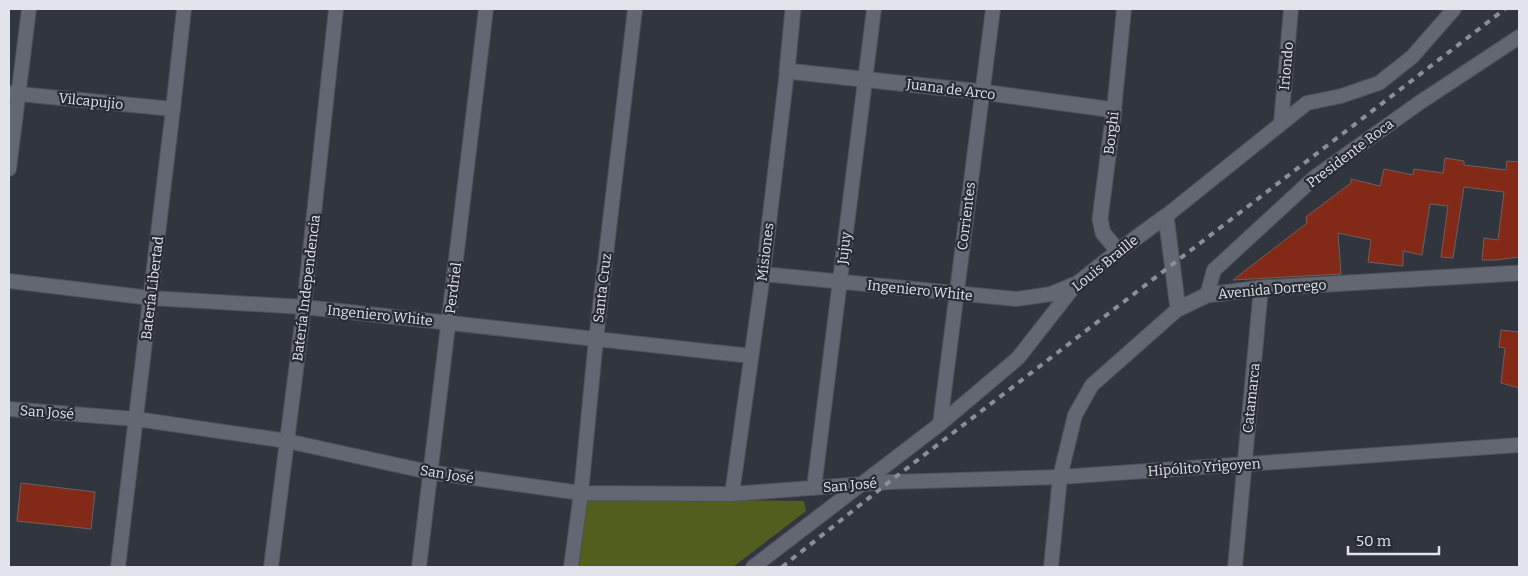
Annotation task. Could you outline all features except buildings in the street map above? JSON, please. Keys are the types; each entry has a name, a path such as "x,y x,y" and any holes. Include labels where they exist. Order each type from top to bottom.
{"street":[{"path":"9,169 14,94 29,9"},
{"name":"Batería Libertad","path":"118,567 184,9"},
{"name":"Batería Independencia","path":"271,567 304,307 336,9"},
{"name":"Perdriel","path":"419,567 486,9"},
{"name":"Santa Cruz","path":"570,567 581,493 596,339 635,9"},
{"name":"Misiones","path":"732,494 763,274 793,9"},
{"name":"Jujuy","path":"814,488 874,9"},
{"name":"Corrientes","path":"940,424 993,9"},
{"name":"Borghi","path":"1118,251 1103,233 1100,219 1114,110 1124,9"},
{"name":"Iriondo","path":"1281,123 1291,9"},
{"name":"Louis Braille","path":"753,567 940,424 1018,358 1076,284 1166,216 1307,103 1341,96 1379,83 1412,57 1454,9"},
{"name":"Presidente Roca","path":"1207,295 1214,270 1315,177 1419,103 1519,37"},
{"name":"Juana de Arco","path":"787,71 982,92 1114,110"},
{"name":"Vilcapujio","path":"14,94 173,110"},
{"path":"1166,216 1178,310"},
{"name":"Avenida Dorrego","path":"1060,477 1075,415 1092,385 1178,310 1207,295 1261,288 1519,273"},
{"name":"Ingeniero White","path":"763,274 1016,299 1051,294 1076,284"},
{"name":"Ingeniero White","path":"9,281 150,298 304,307 751,356"},
{"name":"Catamarca","path":"1234,567 1261,288"},
{"name":"San José","path":"9,409 136,419 287,441 429,472 581,493 732,494 889,482"},
{"name":"Hipólito Yrigoyen","path":"889,482 1060,477 1519,445"},
{"path":"1051,567 1060,477"}],"green space":[{"path":"582,498 804,501 806,511 733,567 575,567"}],"railway":[{"path":"782,567 889,482 1505,9"}]}
